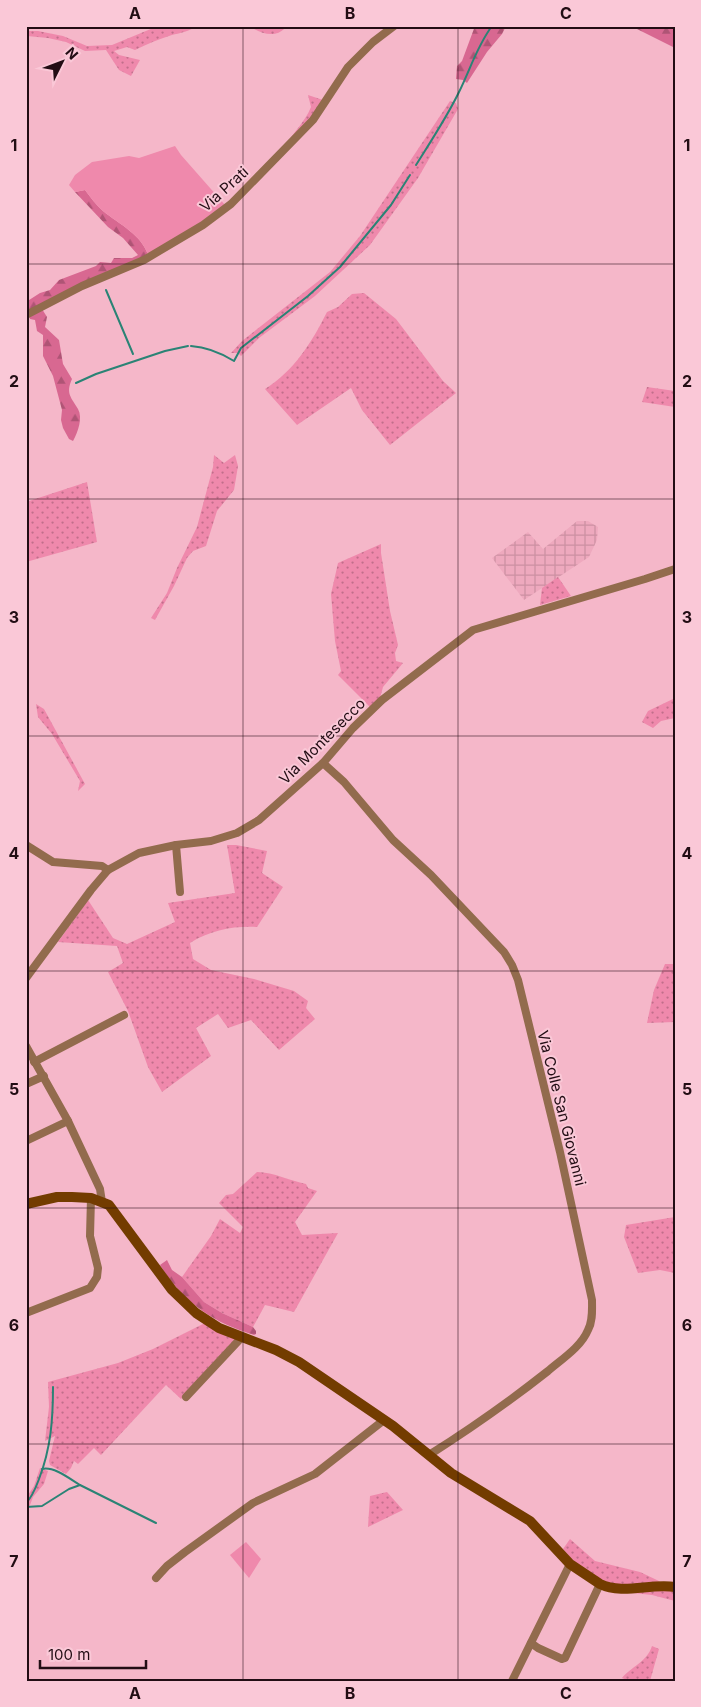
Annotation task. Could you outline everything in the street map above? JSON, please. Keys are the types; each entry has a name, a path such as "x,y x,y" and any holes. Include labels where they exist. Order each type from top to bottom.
{"main road":[{"path":"26,1204 57,1197 91,1198 102,1202 114,1211 172,1290 196,1313 219,1328 276,1350 300,1363 384,1420 451,1473 530,1521 570,1564 605,1587 628,1589 660,1585 675,1587"}],"street":[{"name":"Via Prati","path":"26,315 82,286 144,260 203,225 225,209 313,120 348,67 373,42 394,26"},
{"name":"Via Montesecco","path":"26,978 90,890 108,870 139,854 176,845 211,841 237,833 259,820 323,763 382,700 473,630 675,569"},
{"name":"Via Colle San Giovanni","path":"323,763 344,782 393,840 431,874 499,947 512,965 518,980 560,1152 592,1300 592,1319 588,1331 568,1354 488,1417 429,1455"},
{"path":"26,845 53,862 102,866 108,870"},
{"path":"176,845 180,892"},
{"path":"34,1062 124,1015"},
{"path":"26,1046 68,1121 100,1189 102,1202"},
{"path":"26,1084 44,1076"},
{"path":"26,1141 68,1121"},
{"path":"26,1313 90,1288 98,1278 98,1268 90,1236 91,1198"},
{"path":"186,1397 242,1337"},
{"path":"156,1578 166,1566 184,1552 253,1503 315,1474 384,1420"},
{"path":"512,1681 570,1564"},
{"path":"531,1643 562,1659 565,1658 600,1584"}],"shaded area":[{"path":"158,26 192,26 194,28 135,50 127,47 114,51 119,55 140,60 131,76 119,70 106,50 85,51 66,42 27,36 26,31 38,31 63,36 87,46 112,45"},
{"path":"249,26 285,26 285,28 277,33 267,34"},
{"path":"308,95 323,100 311,118 286,146 311,107"},
{"path":"450,101 456,103 458,109 418,178 370,245 315,296 259,338 241,356 238,353 231,353 242,341 330,272 360,236"},
{"path":"175,146 225,205 188,231 148,255 141,242 129,230 100,209 85,190 75,192 69,185 75,175 92,162 129,156 139,158"},
{"path":"364,293 396,319 443,381 456,393 390,445 362,410 351,388 297,425 265,389 285,374 293,365 315,334 327,312 338,307 352,294"},
{"path":"647,387 675,391 675,407 642,402"},
{"path":"214,455 224,463 235,455 238,466 234,490 217,511 206,546 193,551 187,558 155,620 151,618 167,593 197,527 213,467"},
{"path":"87,482 97,542 26,562 26,502"},
{"path":"577,521 588,521 598,527 597,540 589,557 524,600 492,558 528,532 543,549"},
{"path":"381,544 390,611 398,645 395,653 396,661 403,663 383,687 380,698 370,707 338,675 341,671 335,641 331,594 338,563"},
{"path":"558,577 571,596 540,605 542,588"},
{"path":"675,698 675,718 661,721 653,728 642,722 648,711"},
{"path":"36,704 44,709 85,784 78,791 80,781 52,734 38,717"},
{"path":"227,845 267,851 262,873 283,887 257,927 239,927 222,930 190,943 193,959 211,970 254,979 294,991 308,1001 306,1008 315,1019 279,1050 251,1020 228,1028 218,1014 196,1028 211,1056 162,1092 148,1067 128,1011 108,972 123,963 117,946 58,942 88,900 113,938 127,944 175,922 168,903 235,893"},
{"path":"665,964 675,964 675,1022 647,1023 654,990"},
{"path":"257,1172 270,1173 306,1184 308,1188 317,1191 295,1222 302,1235 338,1233 294,1312 265,1305 253,1327 222,1313 204,1302 182,1277 211,1236 220,1219 240,1233 243,1227 219,1203 226,1195 233,1194"},
{"path":"675,1217 675,1273 660,1270 638,1273 624,1237 626,1225"},
{"path":"205,1323 239,1338 181,1399 166,1385 101,1455 94,1448 78,1464 74,1461 66,1474 50,1465 49,1461 55,1436 45,1441 49,1407 48,1382 118,1363 153,1349"},
{"path":"40,1468 48,1471 44,1484 26,1509 26,1498 34,1486"},
{"path":"387,1492 403,1510 368,1527 370,1496"},
{"path":"570,1539 595,1561 640,1572 659,1581 666,1589 675,1591 675,1601 652,1595 623,1592 596,1586 563,1549"},
{"path":"246,1542 261,1559 249,1578 230,1555"},
{"path":"652,1646 659,1649 650,1681 630,1681 622,1678 647,1656"}],"green space":[{"path":"475,26 506,26 467,83 456,79 457,66 462,61"},
{"path":"631,26 675,26 675,48"},
{"path":"85,190 100,209 129,230 141,242 148,255 26,312 26,302 40,293 50,290 59,280 96,266 100,262 111,263 114,258 132,258 138,255 75,192"},
{"path":"42,309 47,317 45,327 59,340 63,364 72,379 69,392 80,417 73,441 69,439 63,428 61,420 62,410 53,376 43,356 43,335 37,331 35,320 30,319 29,316"},
{"path":"167,1260 172,1270 182,1277 204,1302 222,1313 253,1327 256,1334 254,1335 225,1324 189,1300 160,1265"}],"waterway":[{"path":"416,165 449,111 478,50 492,26"},
{"path":"191,346 214,351 234,361 241,348 308,296 340,267 391,205 410,175"},
{"path":"106,290 133,354"},
{"path":"76,383 96,374 165,351 188,346"},
{"path":"26,1503 35,1488 49,1445 53,1387"},
{"path":"42,1469 57,1471 80,1485"},
{"path":"26,1507 42,1506 69,1489 80,1485 156,1523"}]}
